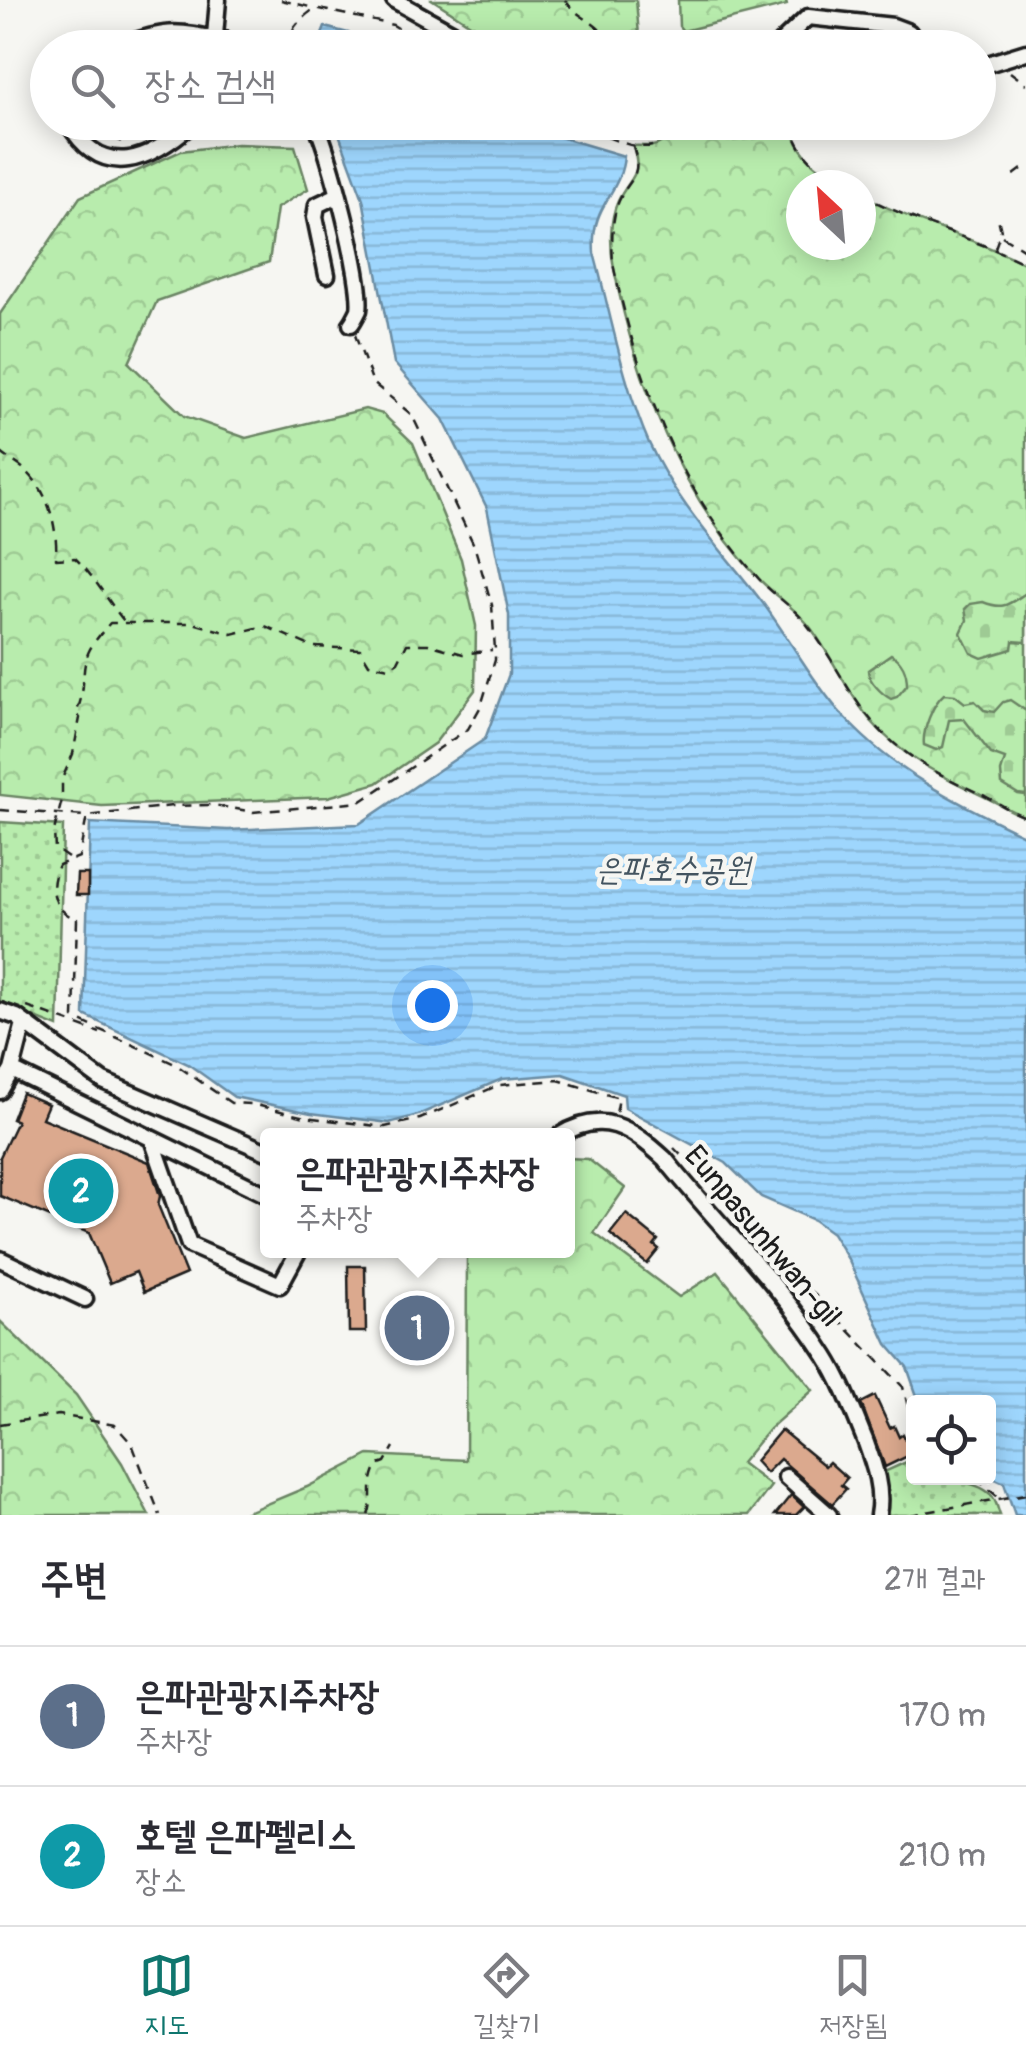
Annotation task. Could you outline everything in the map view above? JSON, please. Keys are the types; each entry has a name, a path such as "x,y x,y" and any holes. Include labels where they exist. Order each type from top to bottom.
{"street":[{"path":"216,30 218,0"},
{"path":"394,0 448,30"},
{"path":"794,30 808,16 904,30"},
{"path":"998,61 1026,52"},
{"path":"78,140 104,160 124,160 165,148 174,140"},
{"path":"322,140 330,158 358,301 359,311 351,324"},
{"path":"327,275 314,217 317,205 338,196"},
{"path":"0,1011 27,1015 103,1080 260,1149"},
{"path":"0,1091 12,1070 27,1015"},
{"path":"12,1070 260,1192"},
{"path":"575,1129 598,1120 615,1120"},
{"name":"Eunpasunhwan-gil","path":"615,1120 665,1160 803,1321 829,1360 876,1470 881,1500 878,1515"},
{"path":"152,1139 189,1245 280,1285 295,1258"},
{"path":"0,1259 85,1300"},
{"path":"786,1477 829,1515"}],"path":[{"path":"281,0 400,30"},
{"path":"564,0 603,30"},
{"path":"293,30 295,23 315,8"},
{"path":"998,61 1026,84"},
{"path":"618,140 633,146 660,145 664,140"},
{"path":"796,140 798,148 823,170"},
{"path":"633,146 637,174 618,201 613,264 647,392 685,474 723,533 761,582 790,604 812,630 855,698 892,742 948,780 1026,817"},
{"path":"1014,174 1026,166"},
{"path":"876,203 898,215 1026,264"},
{"path":"994,249 1001,235 997,214"},
{"path":"1001,235 1026,251"},
{"path":"0,810 87,816 172,806 214,804 254,812 360,802 468,729 482,706 495,660 492,605 474,545 412,415 373,383 351,324"},
{"path":"0,452 27,471 42,490 58,532 56,558 75,558 125,622"},
{"path":"69,859 55,849 62,779 77,738 80,718 76,712 85,694 83,675 88,652 110,623 193,623 232,634 265,626 312,647 360,649 369,664 389,668 398,662 407,644 428,644 463,654 495,650"},
{"path":"87,816 79,857 59,865 52,885 59,906 67,915 77,918 74,1018 106,1034"},
{"path":"27,1015 132,1043 175,1064 231,1103 305,1117 385,1127 420,1119 499,1085 558,1080 619,1098 615,1120"},
{"path":"665,1141 684,1155 903,1386 906,1398"},
{"path":"0,1424 59,1415 116,1424 132,1444 160,1515"},
{"path":"368,1515 369,1480 394,1447"},
{"path":"984,1485 1000,1498"},
{"path":"910,1515 1026,1494"}],"green space":[{"path":"433,0 636,0 639,30 480,30"},
{"path":"678,0 785,0 787,5 687,30 679,26"},
{"path":"663,140 797,140 822,170 786,170 786,260 876,260 876,202 1026,264 1026,817 925,766 884,735 855,699 810,627 732,548 685,475 665,435 623,310 614,268 612,225 615,209 636,170 633,146 656,145"},
{"path":"237,144 295,146 308,189 277,208 269,262 157,301 129,363 184,416 246,438 365,409 383,414 413,443 461,559 476,626 475,690 435,743 377,783 328,797 102,806 0,795 0,314 80,197 181,151"},
{"path":"1026,593 1026,642 1013,641 1012,649 982,658 971,653 961,633 967,620 965,609 983,602 1005,605"},
{"path":"891,654 903,667 907,685 891,699 873,683 868,670"},
{"path":"944,694 955,695 965,703 975,701 984,710 994,712 1010,700 1026,711 1026,795 1002,784 1005,759 991,754 964,719 949,720 943,747 936,750 924,745 929,718"},
{"path":"0,822 63,826 58,1027 0,1004"},
{"path":"575,1158 588,1159 625,1188 594,1233 679,1297 718,1272 813,1390 769,1429 741,1463 771,1486 749,1515 240,1515 369,1455 466,1460 467,1258 575,1258"},
{"path":"0,1321 76,1395 122,1463 149,1515 0,1515"},
{"path":"906,1462 906,1485 980,1487 994,1499 1000,1515 887,1515 884,1472"}],"water":[{"name":"은파호수공원","path":"341,140 570,140 624,156 622,169 597,223 594,253 632,397 660,465 685,505 769,612 827,697 858,731 925,783 1026,836 1026,1515 1015,1515 1004,1483 996,1479 996,1395 917,1395 907,1367 887,1344 832,1233 814,1220 761,1197 726,1163 625,1108 624,1095 563,1074 502,1079 418,1115 389,1123 311,1113 234,1097 188,1064 84,1015 90,823 228,830 359,824 485,739 509,674 509,615 487,508 443,419 394,363 363,199"}],"building":[{"path":"77,874 88,874 88,895 76,895"},
{"path":"22,1093 48,1104 42,1118 149,1162 160,1196 158,1205 186,1274 144,1292 136,1272 110,1283 89,1233 0,1196 0,1157 17,1121 12,1119"},
{"path":"626,1214 658,1240 654,1245 659,1249 647,1264 610,1234"},
{"path":"348,1266 365,1266 366,1332 349,1332"},
{"path":"875,1396 890,1428 894,1426 899,1437 903,1434 906,1457 885,1467 861,1403"},
{"path":"781,1430 825,1466 829,1462 847,1478 841,1485 846,1489 832,1504 780,1459 766,1473 755,1461"},
{"path":"791,1495 804,1507 796,1515 775,1515"}],"place":[{"name":"호텔 은파펠리스","path":"81,1191"},
{"name":"은파관광지주차장","path":"417,1328"}]}
